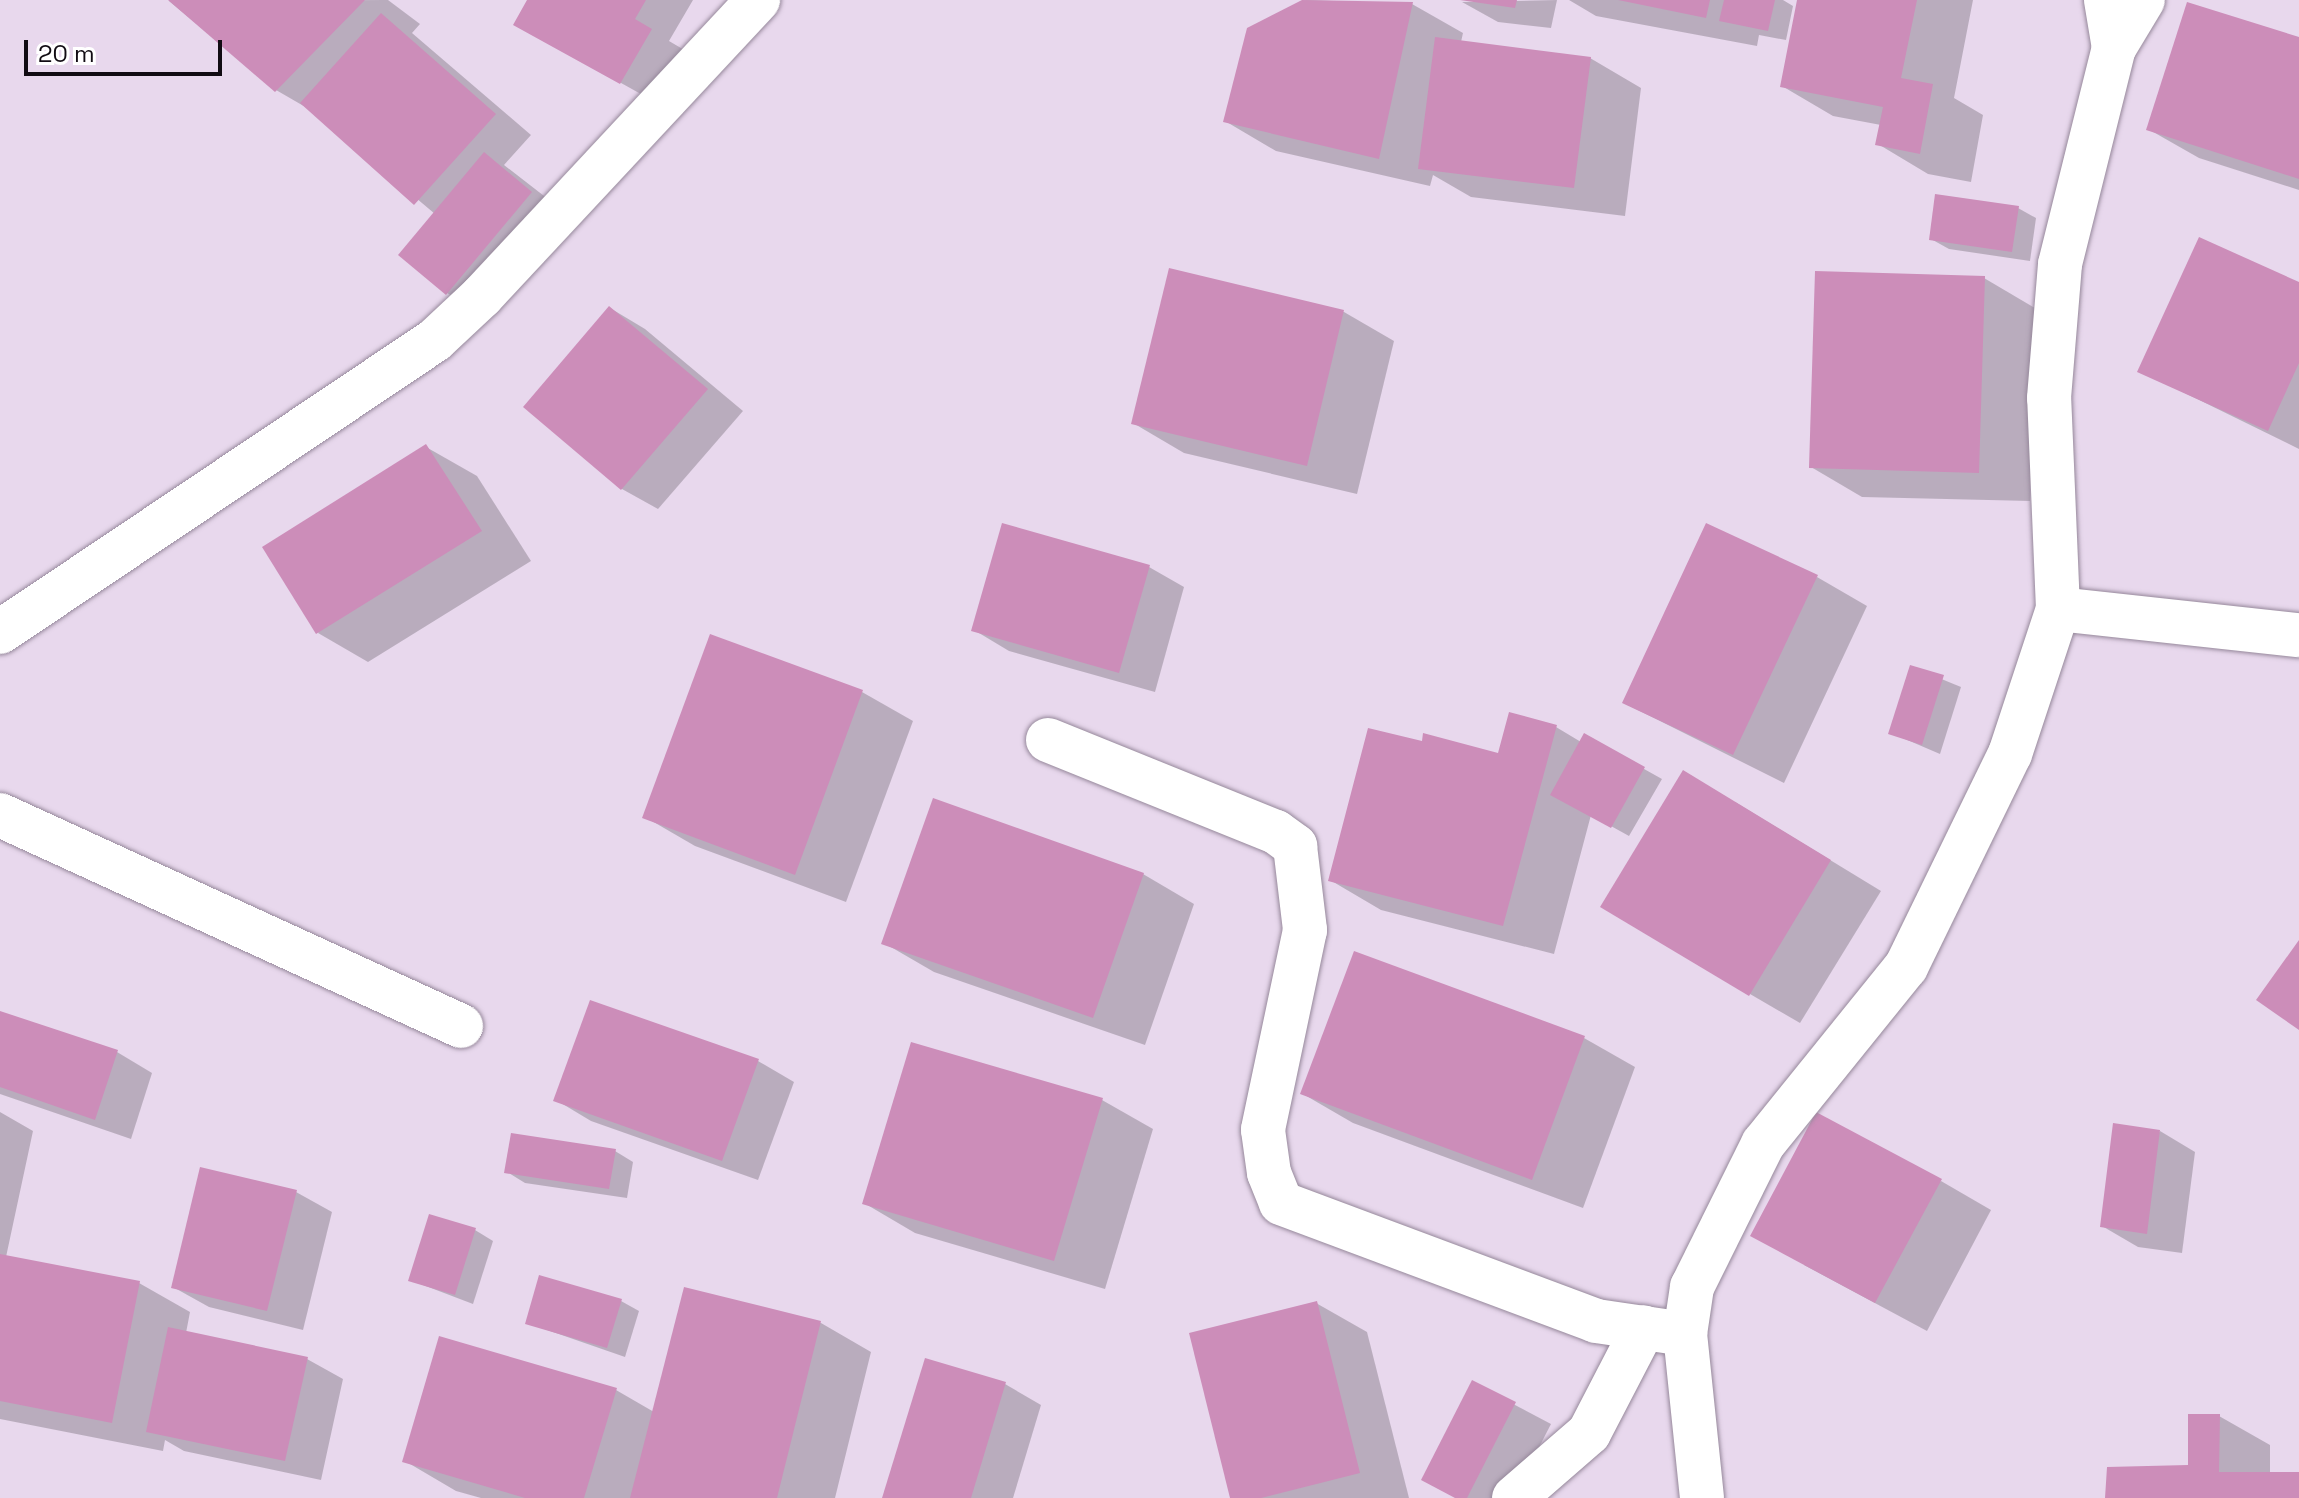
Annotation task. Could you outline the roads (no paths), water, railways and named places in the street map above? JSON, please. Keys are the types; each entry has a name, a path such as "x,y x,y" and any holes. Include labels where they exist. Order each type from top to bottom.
{"street":[{"path":"0,632 435,340 482,296 758,0"},
{"path":"2106,0 2114,48"},
{"path":"1514,1498 1589,1433 1692,1287 1763,1144 1906,967 2010,754 2058,609 2049,398 2060,264 2114,48 2143,0"},
{"path":"2058,609 2299,635"},
{"path":"1048,740 1276,832 1295,846 1305,930 1263,1130 1269,1173 1281,1203 1596,1321 1664,1330"},
{"path":"0,815 461,1026"},
{"path":"1664,1330 1702,1498"}]}
